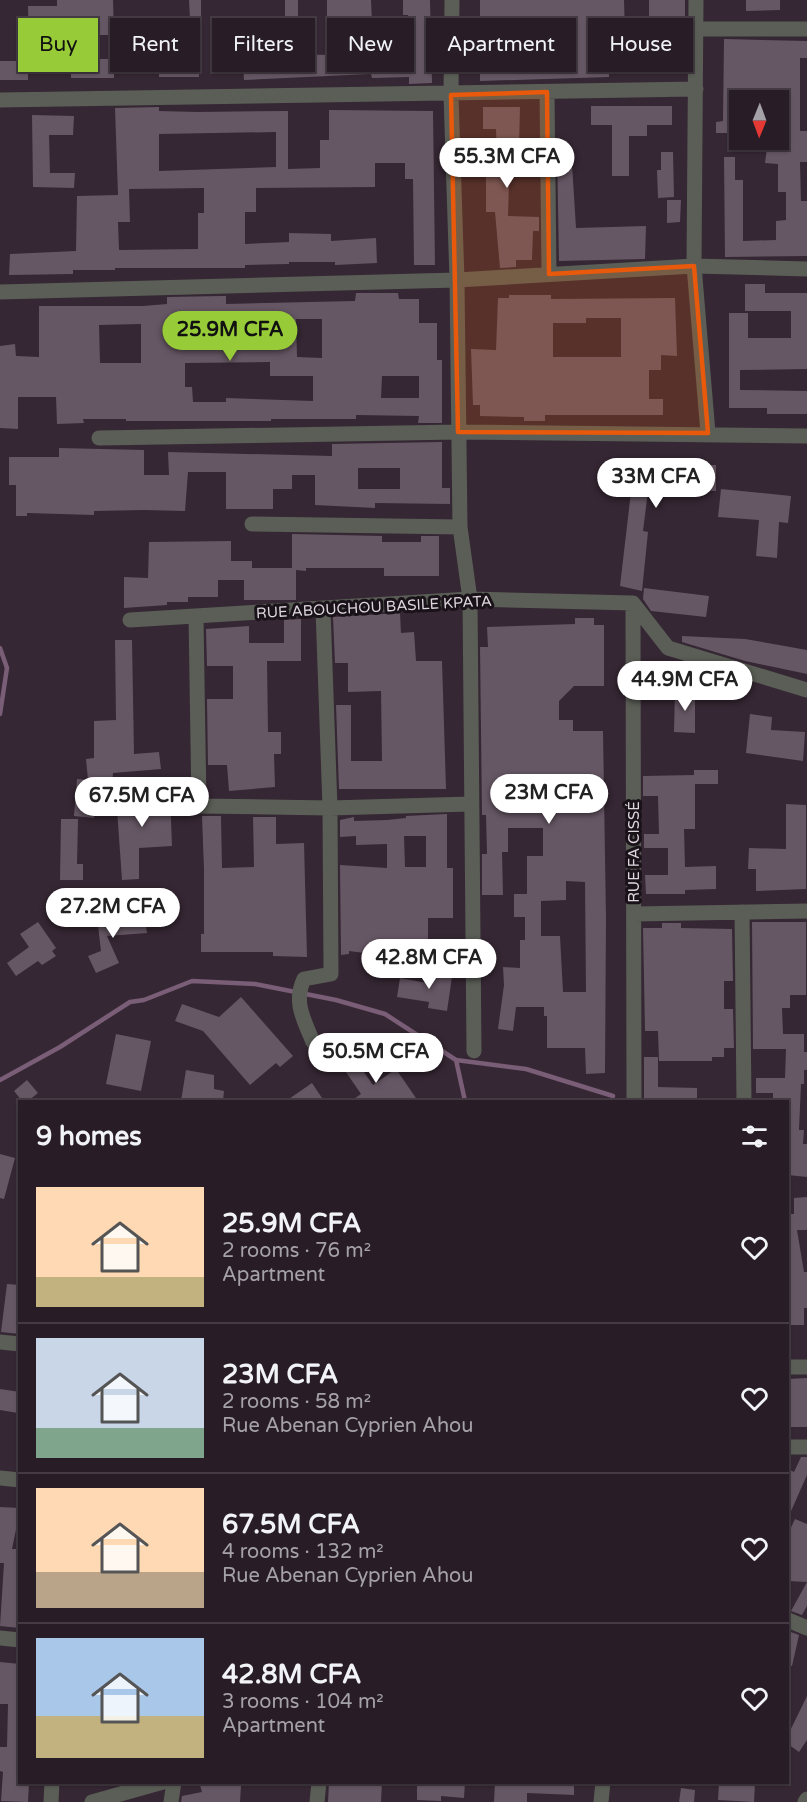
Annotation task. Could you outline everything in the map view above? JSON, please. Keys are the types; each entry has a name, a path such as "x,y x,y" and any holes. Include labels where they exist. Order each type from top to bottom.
{"street":[{"path":"452,0 451,95 457,280 460,527 470,599 474,1051"},
{"path":"696,0 694,266 708,433"},
{"path":"697,29 807,29"},
{"path":"0,100 451,95 696,89"},
{"path":"547,92 549,274"},
{"path":"0,292 457,280 694,266 807,268"},
{"path":"99,438 458,432 708,433 807,436"},
{"path":"252,524 460,527"},
{"name":"RUE ABOUCHOU BASILE KPATA","path":"130,620 470,599 633,603"},
{"path":"633,603 668,648 807,690"},
{"name":"RUE FA CISSÉ","path":"633,603 634,1100"},
{"path":"313,1042 299,1008 298,992 304,979 331,974 330,808 323,609"},
{"path":"196,616 199,806 330,808 471,804"},
{"path":"634,914 807,911"},
{"path":"742,912 744,1100"},
{"path":"0,1342 18,1344"},
{"path":"789,1367 807,1367"},
{"path":"789,1447 807,1447"},
{"path":"0,1478 18,1480"},
{"path":"789,1620 807,1628"},
{"path":"0,1638 18,1640"},
{"path":"51,1802 52,1784"},
{"path":"92,1802 156,1784"},
{"path":"171,1802 174,1784"},
{"path":"317,1802 319,1784"},
{"path":"601,1802 603,1784"}],"highlighted area":[{"path":"547,92 549,274 694,266 708,433 458,432 451,95"}],"building":[{"path":"57,0 113,0 114,18 110,18 110,35 98,35 98,18 28,18 28,6 57,6"},
{"path":"189,0 201,0 201,20 190,18"},
{"path":"285,0 298,0 298,18 285,18"},
{"path":"327,0 371,0 372,18 327,18"},
{"path":"403,0 430,0 430,18 426,18 426,72 432,72 432,83 409,84 409,77 372,78 371,74 244,80 244,72 315,72 315,55 327,55 327,72 414,72 414,18 403,15"},
{"path":"480,0 624,0 624,18 588,18 588,72 609,72 609,77 480,81 480,72 576,72 576,18 480,18"},
{"path":"649,0 685,0 685,18 649,18"},
{"path":"746,0 780,0 780,10 746,11"},
{"path":"724,39 807,41 807,58 800,58 800,131 807,131 807,162 800,162 801,201 807,201 807,256 725,257 724,157 735,157 735,180 743,180 743,241 776,240 776,221 786,220 786,192 778,192 778,164 765,163 767,150 789,150 789,90 729,90 729,133 716,133 716,122 723,121"},
{"path":"98,59 110,59 110,72 114,72 114,78 71,78 71,72 98,72"},
{"path":"0,61 18,61 18,72 28,72 28,80 0,80"},
{"path":"159,72 199,72 199,77 159,77"},
{"path":"591,106 672,106 672,125 647,125 647,136 629,136 629,176 612,176 612,125 591,125"},
{"path":"159,107 159,111 197,112 288,111 288,169 320,168 320,140 329,140 329,110 433,111 435,265 414,265 413,179 405,179 405,163 375,163 375,187 256,188 256,212 245,212 245,244 289,242 289,233 331,234 331,241 376,238 377,263 335,265 335,262 289,262 289,264 245,265 245,268 115,268 115,270 73,270 73,274 9,275 10,254 76,251 77,196 118,195 115,108","holes":["276,132 276,167 159,171 159,134","204,188 204,213 198,213 198,249 119,250 118,222 130,222 129,189"]},
{"path":"483,107 520,107 519,147 510,147 508,216 539,217 539,231 533,231 532,260 516,260 516,267 500,268 495,212 486,212 486,160 497,160 496,129 483,129"},
{"path":"32,115 74,116 73,135 49,135 50,173 75,173 74,188 33,187"},
{"path":"557,148 571,148 576,228 646,226 645,259 559,261"},
{"path":"661,152 673,152 674,197 658,198 657,170 661,170"},
{"path":"667,200 681,200 680,222 667,223"},
{"path":"745,284 765,284 765,293 807,293 807,369 740,370 740,390 807,391 807,414 767,414 767,408 729,408 729,313 748,313 748,338 791,338 791,311 745,311"},
{"path":"356,293 398,293 399,299 419,299 419,323 437,323 437,360 442,360 442,423 418,423 419,416 356,415 356,419 271,419 271,421 83,419 84,423 57,424 56,397 18,397 18,429 0,428 0,346 15,344 16,356 39,357 39,306 143,306 167,304 167,297 221,296 226,296 226,304 355,301","holes":["296,319 322,319 322,358 297,357","237,321 269,321 269,344 237,344","141,324 141,363 100,363 99,325","270,362 270,376 313,376 313,401 226,398 226,402 193,402 192,387 185,387 185,363","382,376 419,376 419,398 381,398"]},
{"path":"509,295 551,295 551,299 675,298 677,356 661,355 661,370 649,370 649,399 663,399 663,415 545,415 545,421 524,421 524,417 480,416 480,405 473,405 471,349 496,350 498,298 509,298","holes":["586,318 621,318 621,357 553,357 553,323 586,323"]},
{"path":"442,442 442,488 450,488 450,504 375,503 375,508 315,505 315,475 292,475 292,489 273,489 273,509 226,509 226,472 188,472 185,511 94,511 94,515 27,513 27,516 16,516 16,485 9,485 9,457 59,457 59,448 144,450 144,475 169,475 168,452 332,456 332,444","holes":["358,468 400,468 400,489 358,489"]},
{"path":"653,465 716,465 716,491 648,491 643,531 648,532 642,591 620,586 634,466 653,469"},
{"path":"721,489 791,496 788,523 779,522 777,558 756,556 759,520 718,517"},
{"path":"292,534 382,536 382,542 421,542 421,536 439,536 439,576 384,576 384,568 306,568 306,571 296,570 296,600 244,600 244,580 218,580 218,597 188,597 188,602 167,602 167,605 124,608 124,577 148,578 149,542 231,541 231,561 252,561 252,568 292,568"},
{"path":"644,588 709,596 706,617 651,611 643,599"},
{"path":"400,613 401,633 414,632 416,661 442,661 446,789 339,789 336,705 351,705 351,761 382,761 381,691 348,692 348,663 335,663 333,617"},
{"path":"575,618 594,618 594,625 604,625 604,686 574,686 559,701 559,720 573,720 573,731 603,731 606,919 605,1073 586,1074 585,1048 547,1048 547,1016 544,1016 544,1007 516,1007 513,1031 498,1029 504,985 503,967 520,968 520,940 525,940 525,917 514,917 514,894 527,894 527,856 543,856 543,828 508,828 508,852 502,852 503,895 482,895 482,854 487,854 486,815 482,815 480,647 488,647 487,627 575,624","holes":["566,881 585,882 586,992 563,992 560,936 541,936 541,901 566,900"]},
{"path":"301,619 301,661 267,661 268,732 281,732 281,754 274,754 275,787 229,791 227,765 208,765 207,699 233,699 233,666 207,666 206,629 249,626 249,643 284,643 284,620"},
{"path":"682,636 745,639 807,650 807,674 745,661 682,642"},
{"path":"115,640 132,640 134,754 159,752 161,769 113,773 111,803 95,802 94,818 74,816 77,779 88,780 86,759 94,758 94,721 116,720"},
{"path":"675,691 695,691 695,733 674,732"},
{"path":"750,714 772,717 771,730 805,732 803,761 746,753"},
{"path":"694,770 718,770 718,784 695,784 695,829 684,829 685,867 716,866 716,889 685,890 685,894 646,894 645,875 668,875 668,848 644,848 644,834 659,834 658,796 643,796 643,776 694,775"},
{"path":"170,793 172,846 139,848 139,879 122,880 116,795"},
{"path":"786,804 806,805 806,889 756,891 756,869 748,869 749,848 786,849"},
{"path":"447,814 447,868 453,868 453,918 428,918 428,944 437,945 435,962 349,951 349,954 341,955 340,865 387,868 387,844 356,845 356,836 340,837 340,820 354,817 354,821 387,820 406,818 406,816","holes":["404,836 426,836 426,867 405,867"]},
{"path":"202,816 221,816 222,868 254,867 253,817 276,817 276,844 304,843 307,957 273,956 273,952 201,952 201,934 204,934"},
{"path":"61,819 78,819 77,864 83,864 83,880 60,880"},
{"path":"123,914 123,922 145,920 147,933 107,936 119,963 96,973 88,956 101,951 97,917"},
{"path":"38,922 56,948 52,951 56,956 42,965 38,961 16,976 7,963 29,947 20,934"},
{"path":"752,922 806,922 806,995 790,995 790,1008 782,1008 783,1034 804,1034 804,1052 807,1052 807,1070 804,1070 804,1084 801,1084 799,1130 804,1130 803,1144 807,1144 807,1177 789,1175 789,1100 773,1100 773,1093 756,1093 756,1078 785,1078 786,1049 753,1049"},
{"path":"662,923 681,923 681,928 732,929 733,981 724,981 724,1009 733,1009 734,1048 724,1048 724,1057 712,1057 712,1061 659,1061 658,1031 645,1031 643,928 662,928"},
{"path":"434,967 453,970 447,1011 428,1008 429,1002 397,997 400,978 432,984"},
{"path":"241,997 293,1056 280,1067 276,1063 250,1085 203,1031 175,1021 182,1004 219,1017"},
{"path":"116,1034 151,1041 141,1091 106,1084"},
{"path":"349,1051 373,1085 396,1069 417,1100 352,1100 361,1094 337,1059"},
{"path":"644,1057 658,1057 658,1087 697,1088 697,1100 644,1100"},
{"path":"186,1070 214,1075 214,1089 224,1091 223,1100 181,1100"},
{"path":"27,1080 38,1093 29,1100 21,1100 14,1091"},
{"path":"312,1083 323,1100 287,1100"},
{"path":"0,1154 15,1158 4,1199 0,1198"},
{"path":"807,1197 807,1230 797,1230 804,1272 807,1272 807,1308 804,1308 804,1325 789,1325 789,1214 794,1214 794,1198"},
{"path":"7,1284 18,1285 18,1334 1,1332"},
{"path":"807,1378 807,1427 791,1427 789,1423 789,1379"},
{"path":"0,1389 18,1392 18,1413 0,1410"},
{"path":"801,1457 807,1457 807,1475 789,1516 789,1470 794,1472"},
{"path":"0,1507 18,1508 18,1525 12,1549 18,1549 18,1628 0,1626 4,1563 0,1563"},
{"path":"795,1519 807,1524 807,1582 789,1581 789,1532"},
{"path":"807,1582 807,1606 802,1615 791,1611"},
{"path":"789,1631 799,1635 792,1666 789,1665"},
{"path":"0,1662 18,1664 18,1784 29,1784 28,1802 1,1801 3,1772 0,1771 0,1747 7,1747 8,1704 0,1704"},
{"path":"807,1696 807,1740 799,1752 789,1745 789,1733"},
{"path":"200,1784 241,1786 240,1802 181,1802 182,1796 202,1792"},
{"path":"329,1784 382,1784 381,1802 328,1802"},
{"path":"417,1784 465,1784 464,1798 441,1796 441,1801 417,1800"},
{"path":"495,1784 574,1784 574,1795 527,1793 527,1802 494,1802"},
{"path":"719,1784 755,1784 754,1802 718,1800"},
{"path":"681,1788 695,1790 694,1802 679,1802"}],"waterway":[{"path":"0,648 7,668 0,714"},
{"path":"0,1080 60,1047 130,1002 144,1000 192,981 255,984 336,1000 385,1014 456,1060 526,1069 613,1096"},
{"path":"456,1060 465,1100"}]}
